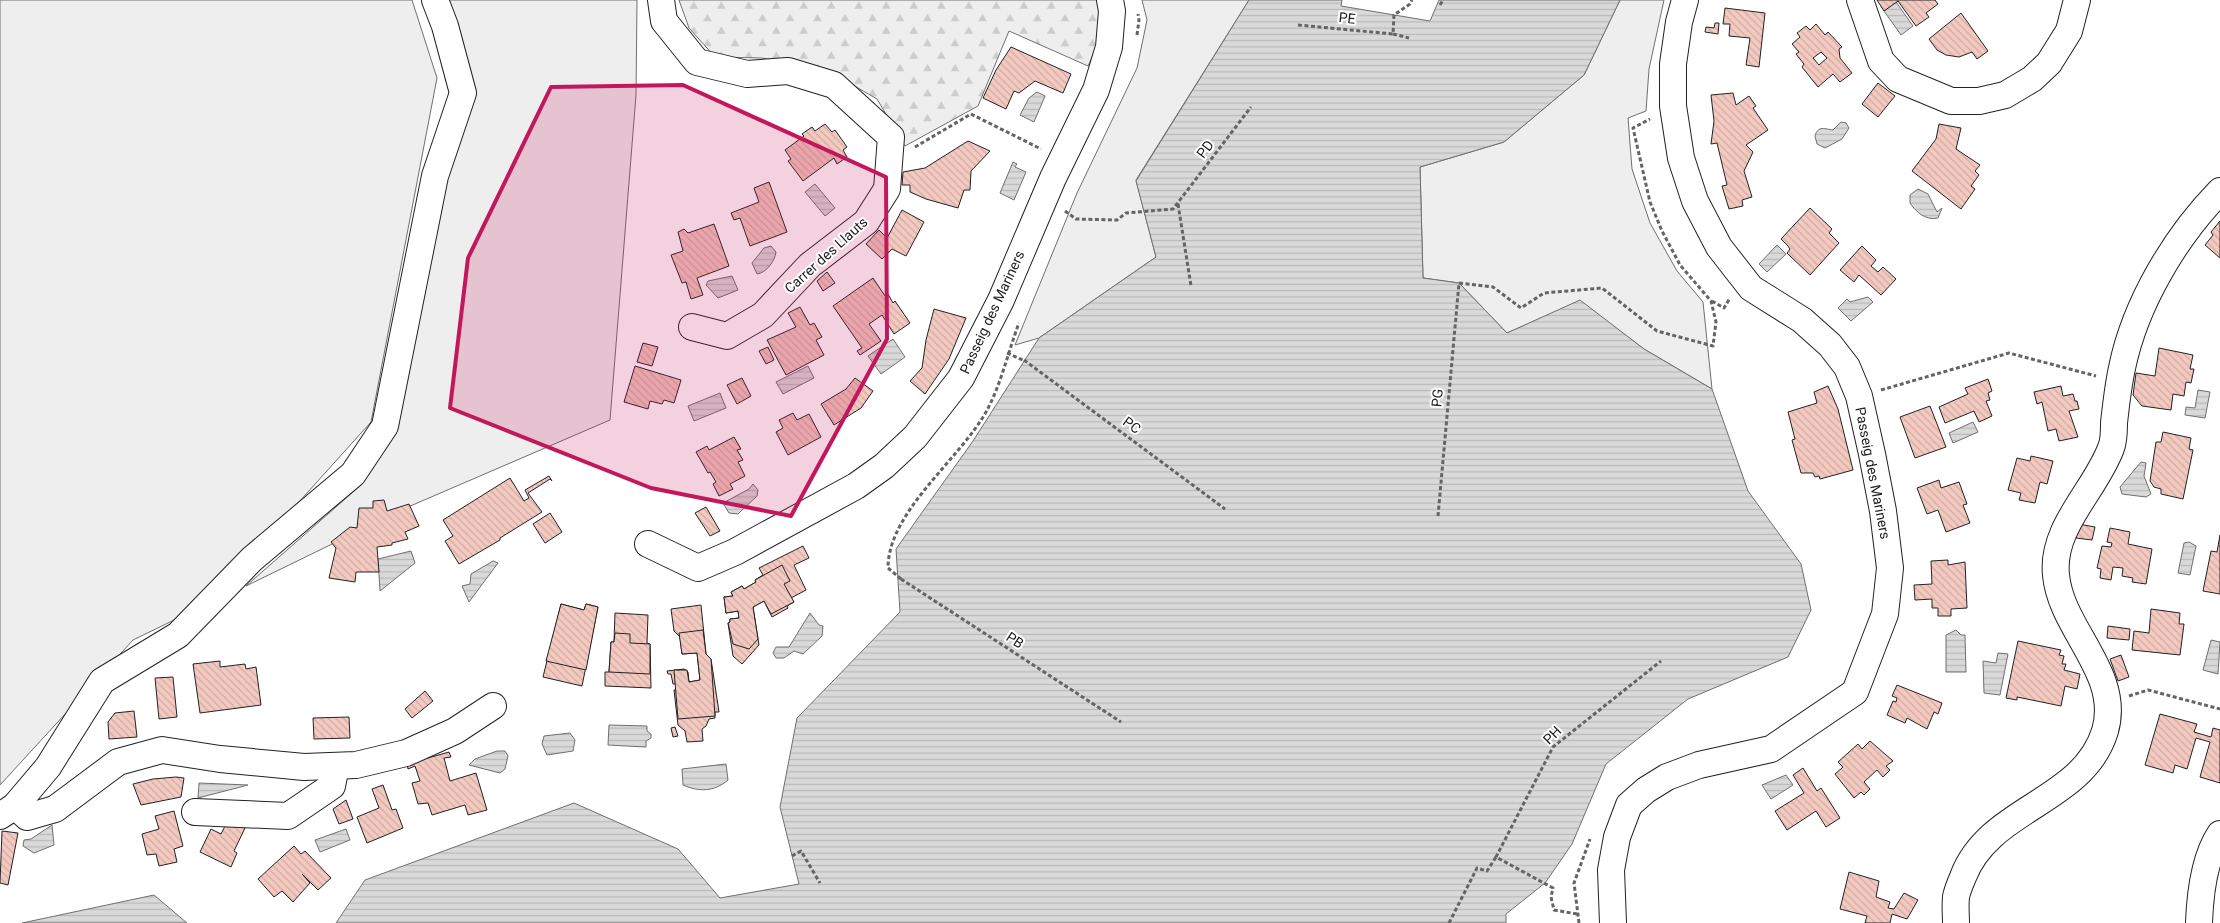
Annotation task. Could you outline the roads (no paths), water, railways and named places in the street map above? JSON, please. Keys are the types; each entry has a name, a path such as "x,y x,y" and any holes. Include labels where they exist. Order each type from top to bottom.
{"street":[{"path":"435,0 445,26 463,93 434,176 385,426 353,474 252,559 178,636 102,681 48,767 8,811 27,817 55,809 118,762 162,750 304,767 356,765 406,753 455,731 493,706"},
{"name":"Carrer des Llauts","path":"661,0 664,21 697,62 747,74 788,71 834,85 890,137 887,189 866,222 810,266 763,314 727,336 692,327"},
{"name":"Passeig des Mariners","path":"648,544 698,568 735,552 856,486 884,466 914,437 962,378 1001,300 1098,81 1109,46 1112,11 1110,0"},
{"name":"Passeig des Mariners","path":"1613,923 1611,870 1618,837 1630,805 1646,790 1667,777 1691,768 1771,749 1855,692 1885,614 1890,568 1883,511 1859,396 1847,368 1830,345 1802,320 1751,288 1719,247 1695,202 1681,158 1673,106 1674,64 1679,22 1686,0"},
{"path":"1860,0 1867,26 1881,61 1898,78 1951,101 1979,101 2005,95 2032,79 2049,63 2069,31 2077,0"},
{"path":"1956,923 1956,896 1966,869 1979,848 2006,823 2075,779 2095,754 2105,730 2108,703 2101,676 2062,600 2056,575 2057,552 2064,530 2104,464 2112,445 2120,383 2132,330 2147,295 2188,228 2220,191"},
{"path":"195,812 288,816 332,786 336,766"},
{"path":"2199,923 2200,899 2214,843 2220,834"}]}
